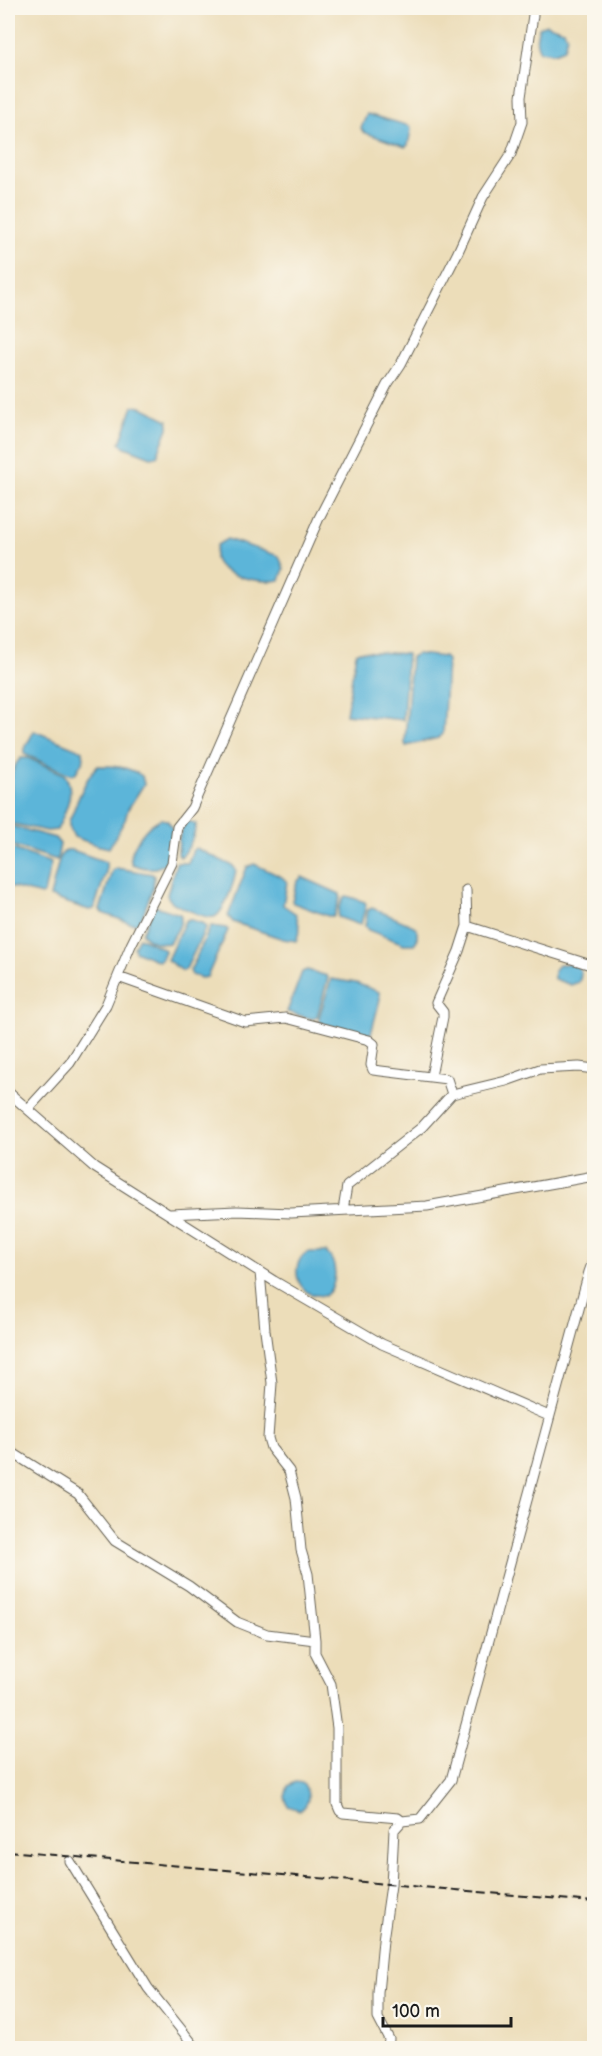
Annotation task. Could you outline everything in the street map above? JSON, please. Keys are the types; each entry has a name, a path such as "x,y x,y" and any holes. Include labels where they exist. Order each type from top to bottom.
{"street":[{"path":"28,1110 70,1063 106,1005 136,934 172,863 177,827 192,808 319,518 458,254 483,197 511,153 522,122 521,97 533,15 532,8"},
{"path":"431,1076 443,1017 443,1012 436,1003 459,951 467,926 466,890"},
{"path":"467,926 594,966"},
{"path":"118,977 245,1022 286,1018 369,1040 374,1044 371,1065 373,1070 447,1079 452,1094"},
{"path":"343,1210 347,1186 422,1127 452,1094 506,1081 540,1069 579,1067 594,1069"},
{"path":"8,1092 94,1167 260,1272 382,1344 549,1416"},
{"path":"170,1214 427,1206 594,1176"},
{"path":"260,1272 272,1383 268,1438 271,1448 289,1471 296,1498 301,1550 308,1574 315,1653 331,1684 337,1728 337,1804 340,1811 398,1818 402,1821 420,1819 451,1780 594,1258"},
{"path":"8,1450 78,1494 115,1541 189,1586 237,1622 267,1634 315,1640"},
{"path":"388,2049 389,2039 378,2018 378,1993 382,1940 391,1885 394,1830 402,1821"},
{"path":"70,1861 148,1988 196,2049"}],"water":[{"path":"546,24 564,30 567,36 564,49 554,53 540,51 537,34 539,27"},
{"path":"367,114 410,126 408,145 405,147 363,132 361,128"},
{"path":"133,406 142,407 168,420 168,428 157,456 151,457 120,443"},
{"path":"227,539 279,556 284,569 280,580 254,580 225,571 215,556 217,545"},
{"path":"359,651 407,654 403,720 346,714 356,653"},
{"path":"417,654 444,657 447,660 443,734 438,738 406,746 411,657"},
{"path":"34,731 83,751 84,759 75,774 69,774 24,754"},
{"path":"21,758 28,758 64,774 68,781 70,794 57,830 47,831 8,823 12,774"},
{"path":"97,766 126,768 142,776 144,784 128,809 125,820 109,848 74,837 69,826 81,792"},
{"path":"161,819 167,820 172,827 169,856 160,866 153,868 132,864 130,858 134,846 150,826"},
{"path":"188,821 196,824 193,838 180,857 178,854 180,836 182,828"},
{"path":"8,825 55,838 60,844 57,860 8,844"},
{"path":"8,847 51,863 44,893 41,895 8,886"},
{"path":"196,848 233,866 236,870 222,910 214,917 203,916 180,907 167,895 176,863 188,863"},
{"path":"66,850 106,862 106,872 94,909 89,910 50,897 60,856"},
{"path":"254,864 282,877 287,882 283,905 296,914 300,929 296,941 283,939 233,922 228,916 247,867"},
{"path":"116,868 154,876 153,887 141,920 137,924 102,913 100,910 112,871"},
{"path":"302,877 340,894 334,916 328,916 293,903 297,882"},
{"path":"344,897 365,902 361,924 338,917 339,908"},
{"path":"155,906 180,914 180,925 169,943 154,942 142,933"},
{"path":"372,908 414,926 417,930 417,940 414,944 404,944 368,930 365,926 368,910"},
{"path":"189,919 204,924 206,927 183,971 167,960 185,921"},
{"path":"211,926 228,930 207,977 201,978 192,975 190,971"},
{"path":"139,937 164,949 161,960 158,961 135,951 134,947"},
{"path":"559,964 577,966 581,972 579,982 571,985 554,979 554,970"},
{"path":"307,970 328,978 317,1017 313,1019 287,1012 302,972"},
{"path":"331,979 356,983 379,992 380,999 371,1034 319,1023"},
{"path":"308,1252 326,1252 333,1262 334,1281 325,1296 308,1293 297,1276 300,1260"},
{"path":"295,1782 302,1783 308,1794 306,1805 299,1810 288,1806 285,1797 288,1786"}],"railway":[{"path":"8,1851 594,1902"}]}
